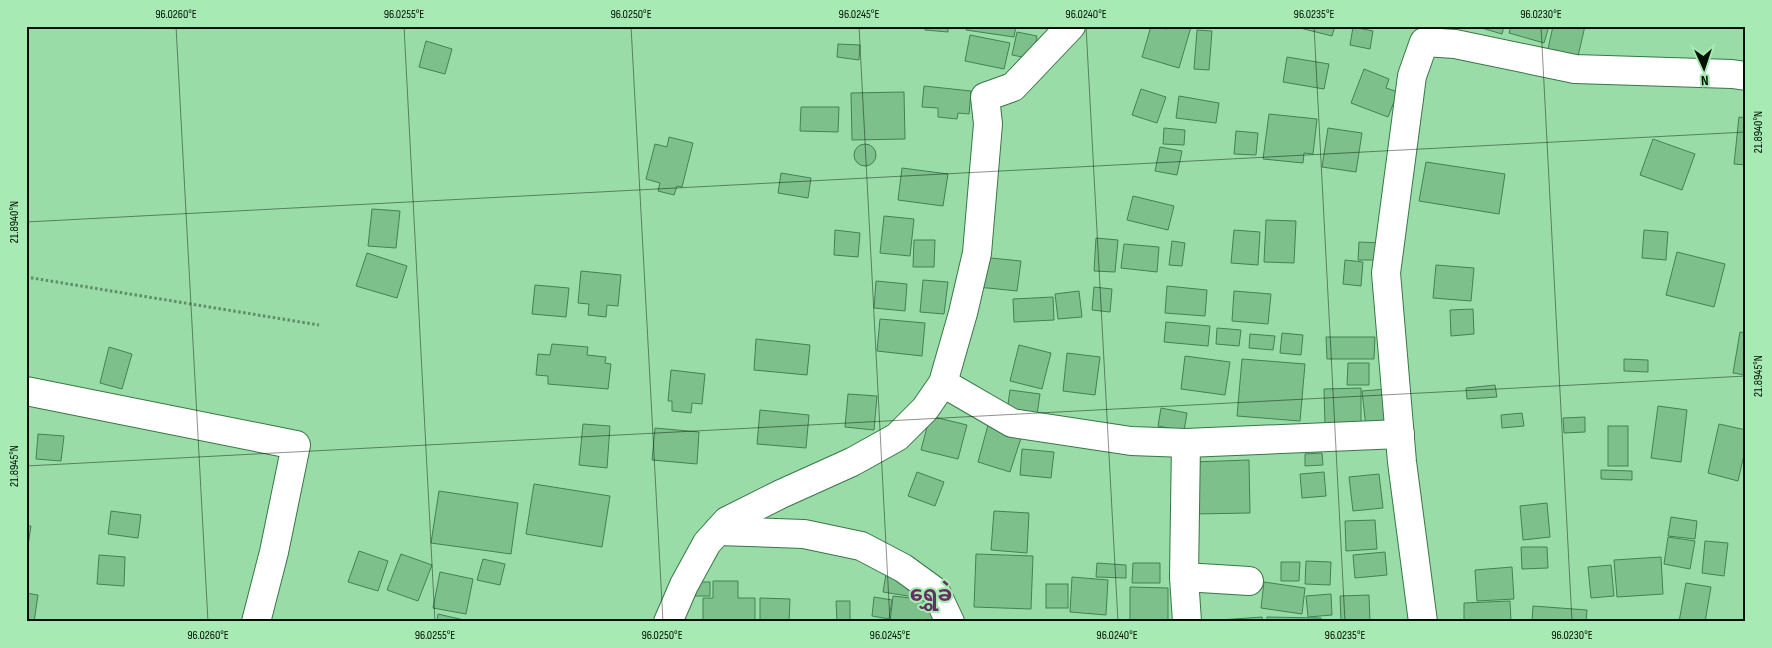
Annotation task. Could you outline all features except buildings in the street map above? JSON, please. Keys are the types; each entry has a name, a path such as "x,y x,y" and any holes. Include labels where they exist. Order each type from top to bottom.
{"street":[{"path":"668,622 684,585 707,543 727,521 852,462 897,437 925,409 943,383 977,253 988,124 985,97 1013,87 1071,26"},
{"path":"1423,622 1402,462 1386,273 1412,76 1424,42 1455,44 1575,69 1746,76"},
{"path":"943,383 1012,422 1131,441 1186,443 1400,434"},
{"path":"26,391 296,446 274,552 256,622"},
{"path":"1186,443 1184,577 1187,622"},
{"path":"718,531 804,534 860,546 903,568 936,592 950,622"},
{"path":"1184,577 1249,581"}],"path":[{"path":"26,277 318,325"}],"district":[{"name":"ရွှေခဲ","path":"931,594"}]}
